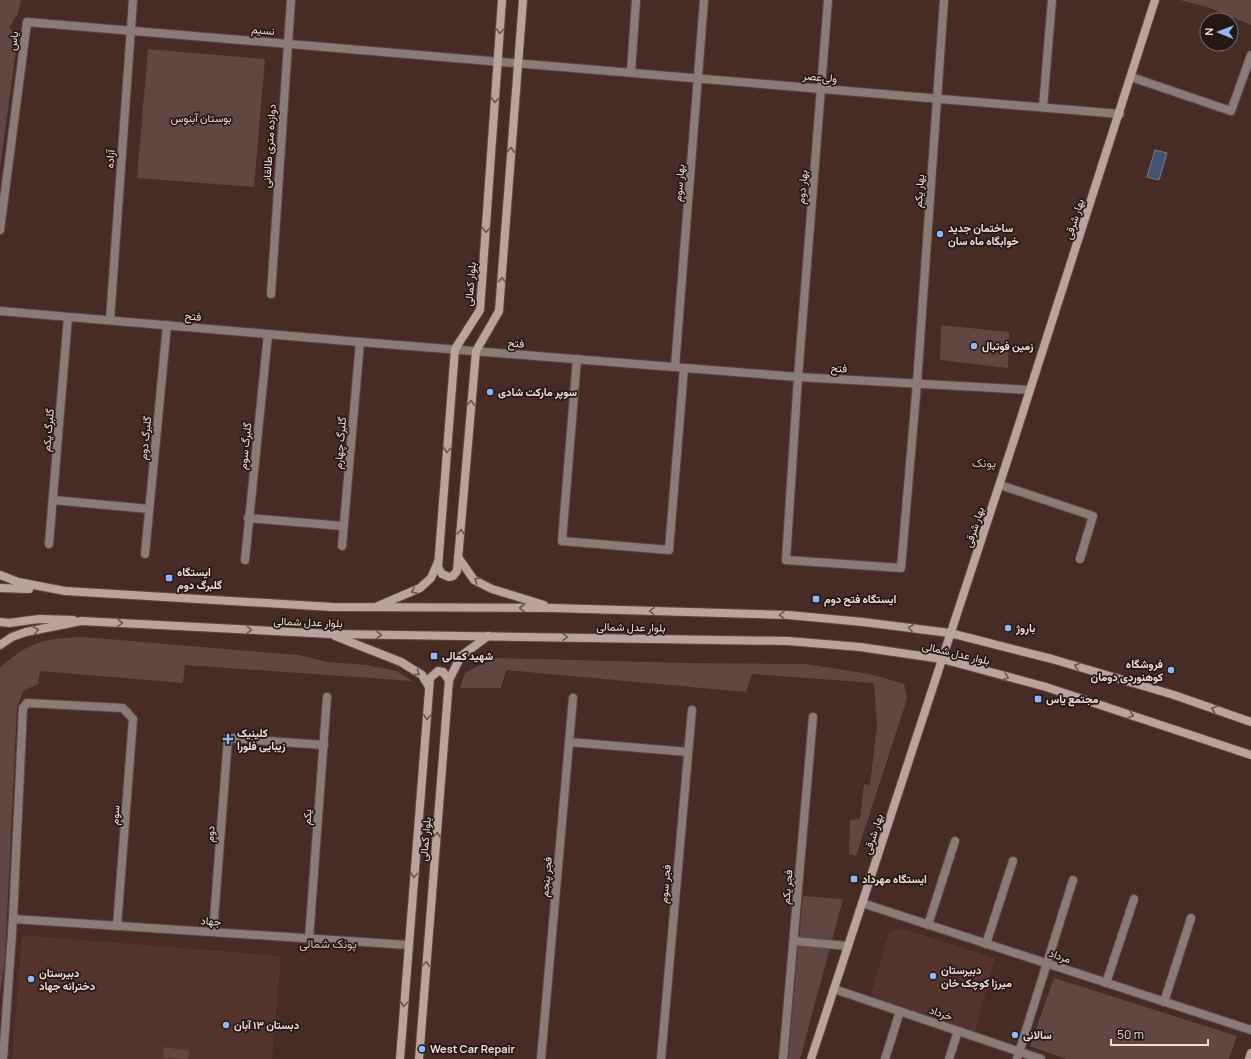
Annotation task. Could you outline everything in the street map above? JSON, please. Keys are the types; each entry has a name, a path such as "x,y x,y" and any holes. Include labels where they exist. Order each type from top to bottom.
{"street":[{"name":"آزاده","path":"110,320 133,0"},
{"name":"دوازده متری طالقانی","path":"270,294 291,0"},
{"name":"بلوار کمالی","path":"373,608 420,588 431,578 438,565 455,349 480,310 502,0"},
{"path":"438,565 445,576 453,576 457,571 476,351 499,311 523,0"},
{"path":"631,72 636,0"},
{"name":"بهار سوم","path":"577,359 562,541 669,550 704,0"},
{"name":"بهار دوم","path":"828,0 798,377 786,560 901,568"},
{"name":"بهار یکم","path":"901,568 917,383 944,0"},
{"path":"1043,107 1052,0"},
{"name":"بهار شرقی","path":"811,1059 950,633 1000,485 1132,77 1155,0"},
{"name":"نسیم","path":"26,22 518,63"},
{"name":"یاس","path":"0,230 26,22"},
{"path":"1132,77 1231,111 1251,55"},
{"name":"ولی‌عصر","path":"518,63 1120,114"},
{"name":"فتح","path":"0,311 680,368 798,377 1030,390"},
{"name":"گلبرگ یکم","path":"49,544 68,317"},
{"name":"گلبرگ دوم","path":"144,554 167,325"},
{"name":"گلبرگ سوم","path":"245,560 248,518 268,334"},
{"name":"گلبرگ چهارم","path":"342,546 360,342"},
{"path":"1000,485 1093,516 1080,559"},
{"path":"53,500 149,509"},
{"path":"248,518 343,526"},
{"path":"458,557 474,580 492,589 553,608"},
{"name":"بلوار عدل شمالی","path":"0,575 18,582 65,591 332,607 553,608 788,615 950,633 1052,658 1174,695 1251,722"},
{"path":"0,588 65,591"},
{"path":"0,622 8,623 39,619 81,621"},
{"name":"بلوار عدل شمالی","path":"0,645 12,637 26,632 81,621 331,634 788,641 860,647 942,659 1046,687 1251,755"},
{"path":"331,634 401,662 422,675 430,683 438,671 443,672 449,680"},
{"name":"بلوار کمالی","path":"419,1059 449,680 461,656 488,636"},
{"name":"بلوار کمالی","path":"400,1059 430,683"},
{"name":"یکم","path":"309,938 327,697"},
{"name":"فجر پنجم","path":"540,1059 573,698"},
{"name":"سوم","path":"13,919 23,708 27,703 35,702 123,708 133,720 117,926"},
{"name":"فجر سوم","path":"661,1059 692,710"},
{"name":"فجر یکم","path":"783,1059 813,717"},
{"name":"دوم","path":"213,932 228,738 324,745"},
{"path":"569,742 688,752"},
{"path":"928,925 956,841"},
{"path":"986,944 1013,861"},
{"path":"1018,1055 1074,880"},
{"path":"1106,983 1134,899"},
{"name":"مرداد","path":"862,903 1251,1030"},
{"path":"1164,1002 1191,918"},
{"path":"3,1059 13,919"},
{"name":"جهاد","path":"13,919 408,945"},
{"path":"794,941 848,946"},
{"name":"خرداد","path":"834,989 958,1031 1018,1055 1041,1059"},
{"path":"885,1059 900,1011"},
{"path":"949,1059 958,1031"},
{"path":"1249,1059 1251,1053"}],"shaded area":[{"name":"دبیرستان میرزا کوچک خان","path":"900,928 995,958 975,1031 879,1001 871,993 889,932"},
{"path":"22,935 281,956 272,1059 12,1059"}],"green space":[{"path":"0,0 21,0 18,13 9,28 18,35 0,168"},
{"path":"1180,0 1251,0 1251,25 1239,20 1239,12 1220,12"},
{"name":"بوستان آبنوس","path":"148,49 265,59 254,187 137,178"},
{"name":"زمین فوتبال","path":"941,325 1009,332 1008,368 940,360"},
{"path":"84,637 299,655 327,662 367,665 397,671 412,681 185,665 183,683 40,671 38,684 23,691 17,708 5,958 0,993 0,668 20,652 39,643 59,638"},
{"path":"494,658 686,663 805,664 870,674 904,684 907,699 856,856 849,854 850,820 860,819 864,784 870,785 877,725 874,683 752,674 746,692 506,670 501,688 460,688 465,673"},
{"path":"803,896 843,899 800,1059 788,1059"},
{"path":"1054,978 1237,1036 1229,1059 1066,1059 1030,1046"},
{"path":"164,1047 189,1051 188,1059 163,1058"}],"water":[{"path":"1155,150 1167,153 1159,180 1147,177"}],"place":[{"name":"ساختمان جدید خوابگاه ماه سان","path":"940,234"},
{"name":"زمین فوتبال","path":"974,346"},
{"name":"سوپر مارکت شادی","path":"490,392"},
{"name":"ایستگاه گلبرگ دوم","path":"169,578"},
{"name":"ایستگاه فتح دوم","path":"816,599"},
{"name":"باروژ","path":"1008,628"},
{"name":"شهید کمالی","path":"434,656"},
{"name":"فروشگاه کوهنوردی دومان","path":"1171,670"},
{"name":"مجتمع یاس","path":"1038,699"},
{"name":"کلینیک زیبایی فلورا","path":"228,739"},
{"name":"ایستگاه مهرداد","path":"854,879"},
{"name":"دبیرستان میرزا کوچک خان","path":"933,976"},
{"name":"دبیرستان دخترانه جهاد","path":"31,979"},
{"name":"دبستان ۱۳ آبان","path":"226,1025"},
{"name":"سالانی","path":"1015,1035"},
{"name":"West Car Repair","path":"422,1049"}],"district":[{"name":"پونک","path":"984,463"},
{"name":"پونک شمالی","path":"328,944"}]}
